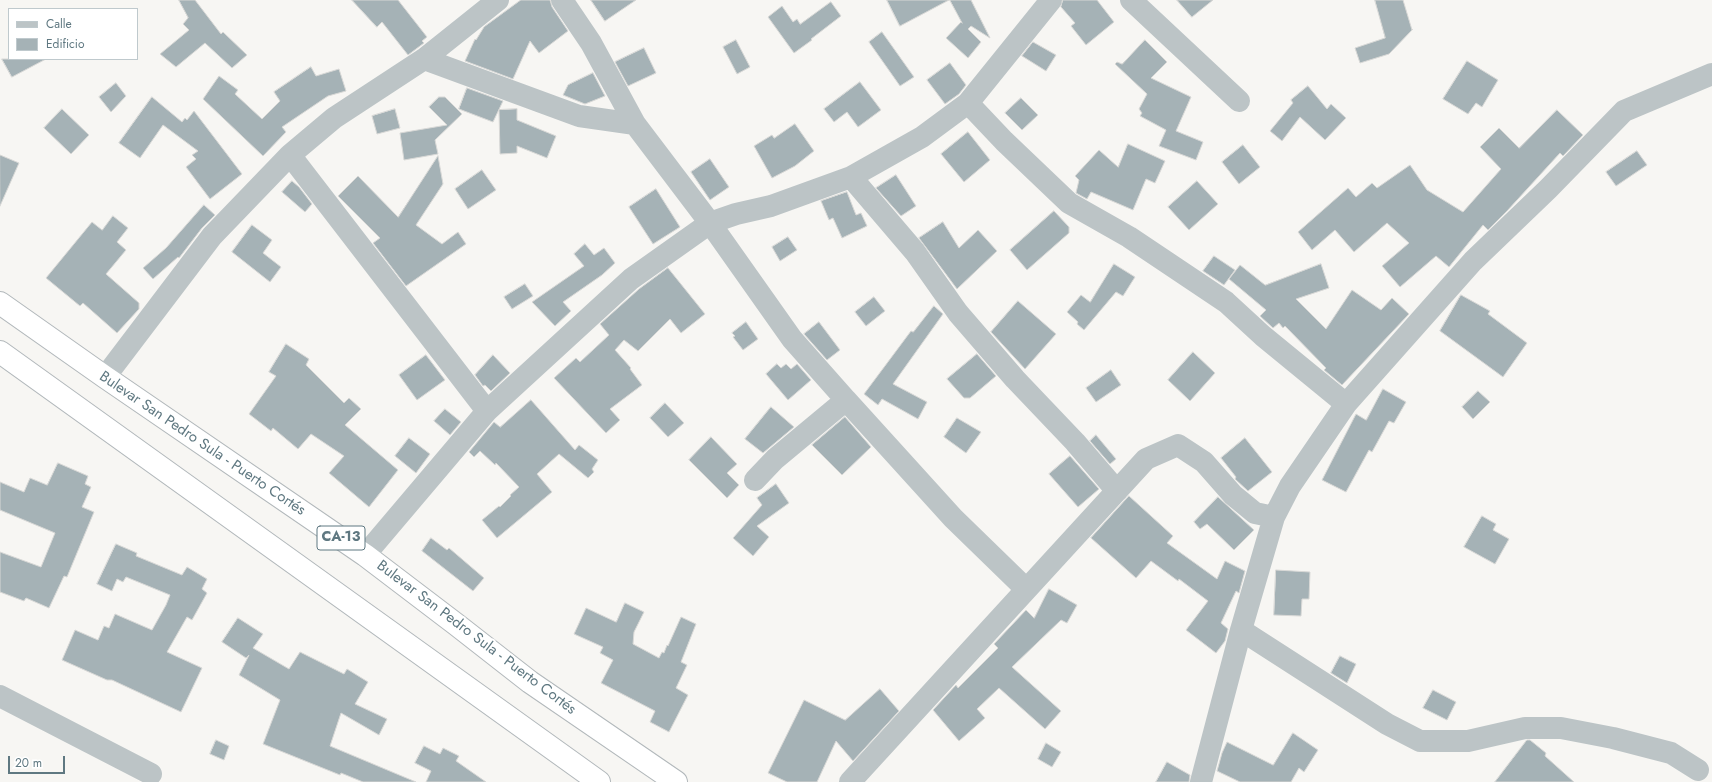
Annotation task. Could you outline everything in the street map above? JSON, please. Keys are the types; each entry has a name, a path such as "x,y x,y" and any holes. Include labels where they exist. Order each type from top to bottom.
{"highway":[{"name":"Bulevar San Pedro Sula - Puerto Cortés","path":"0,303 364,555 457,624 530,682 676,782"},
{"path":"0,352 599,782"}],"street":[{"path":"105,377 212,236 290,155 334,118 424,59 498,0"},
{"path":"562,0 590,43 635,124 710,223 792,338 846,400 954,518 1026,589"},
{"path":"364,555 487,411 631,279 710,223 736,214 771,206 851,177 922,137 968,103 1051,0"},
{"path":"1131,0 1239,101"},
{"path":"424,59 579,116 635,124"},
{"path":"1201,782 1241,630 1274,517 1290,486 1346,404 1473,261 1548,189 1624,110 1712,74"},
{"path":"968,103 1004,141 1069,203 1129,237 1226,302 1263,336 1346,404"},
{"path":"290,155 487,411"},
{"path":"851,177 915,252 958,313 1015,379 1075,442 1117,491"},
{"path":"754,480 775,459 846,400"},
{"path":"850,782 1146,459 1178,446 1204,462 1234,495 1255,513 1274,517"},
{"path":"1241,630 1387,724 1420,741 1468,741 1525,728 1561,728 1613,738 1671,753 1698,770"},
{"path":"0,696 151,774"}],"building":[{"path":"179,0 195,0 221,34 223,32 247,55 232,68 205,43 176,67 160,54 189,30 183,24 188,18"},
{"path":"352,0 398,0 427,37 422,41 424,43 408,55 382,22 377,27"},
{"path":"521,0 550,0 552,7 568,31 539,53 530,41 513,79 465,61 475,39 476,40 484,27"},
{"path":"591,0 636,0 605,21"},
{"path":"887,0 949,0 900,26"},
{"path":"950,0 971,0 990,38 971,26 968,29 981,42 968,58 946,38 961,22 962,23"},
{"path":"1063,0 1097,0 1114,22 1086,45 1071,26 1075,23 1061,7"},
{"path":"1177,0 1213,0 1192,17"},
{"path":"1375,0 1403,0 1412,30 1413,29 1389,54 1360,63 1355,48 1385,38"},
{"path":"831,2 841,16 794,53 768,17 782,6 793,22 797,19 800,24"},
{"path":"882,32 914,77 900,86 869,42"},
{"path":"736,40 750,67 737,74 723,47"},
{"path":"1145,40 1167,62 1151,78 1191,97 1176,131 1203,142 1196,160 1159,146 1166,130 1140,116 1142,113 1139,109 1147,94 1115,64 1117,62 1122,64"},
{"path":"1033,42 1056,55 1046,71 1022,56"},
{"path":"644,48 656,73 628,86 615,62"},
{"path":"2,59 44,60 12,77"},
{"path":"1467,61 1498,80 1482,107 1476,103 1468,114 1443,99"},
{"path":"950,63 966,85 959,94 945,104 927,80"},
{"path":"311,67 316,76 339,69 346,91 328,96 282,127 286,132 263,156 203,99 219,76 238,90 235,94 262,119 280,101 274,92"},
{"path":"593,73 605,96 585,104 563,95 568,85"},
{"path":"860,82 881,110 858,127 847,112 834,122 824,109"},
{"path":"116,83 126,96 111,112 99,97"},
{"path":"1308,86 1327,109 1331,104 1346,118 1325,140 1300,117 1282,141 1270,131 1293,103 1291,100"},
{"path":"467,88 503,101 493,122 459,109"},
{"path":"152,97 182,122 185,118 187,120 194,111 242,174 210,199 186,167 196,159 192,155 198,151 163,125 140,158 119,143"},
{"path":"439,97 445,97 462,114 435,140 438,154 404,160 400,133 447,125 429,107"},
{"path":"1021,98 1038,115 1022,130 1005,113"},
{"path":"62,109 89,135 71,154 44,128"},
{"path":"395,109 400,128 377,134 372,116"},
{"path":"517,109 517,120 556,136 547,158 517,146 517,153 500,154 499,110"},
{"path":"1557,110 1583,135 1563,156 1560,153 1488,230 1483,225 1449,267 1436,256 1400,287 1382,266 1409,243 1387,223 1354,252 1335,230 1312,250 1298,232 1348,188 1356,197 1372,183 1377,188 1410,165 1427,190 1463,212 1501,169 1480,147 1499,128 1519,148"},
{"path":"795,124 814,151 795,166 772,178 754,146 772,135 774,138"},
{"path":"968,132 990,160 964,182 941,154"},
{"path":"1128,144 1165,161 1155,183 1146,179 1133,210 1091,192 1087,199 1076,193 1079,180 1075,176 1099,150 1118,167"},
{"path":"1243,145 1260,167 1239,184 1222,162"},
{"path":"1637,151 1647,165 1616,186 1606,172"},
{"path":"0,155 19,163 0,206"},
{"path":"438,156 443,184 416,225 442,244 458,232 466,244 406,286 373,243 380,238 338,196 358,176 398,217"},
{"path":"710,159 729,187 710,200 691,172"},
{"path":"482,170 496,190 468,209 455,189"},
{"path":"896,175 916,206 901,216 876,188"},
{"path":"292,181 299,187 312,204 305,212 282,192"},
{"path":"1197,181 1218,204 1189,230 1168,207"},
{"path":"656,189 680,227 653,244 629,207"},
{"path":"847,192 856,215 861,213 867,226 842,238 833,218 829,220 821,201"},
{"path":"204,205 215,215 202,228 179,258 178,257 153,279 143,268 166,248"},
{"path":"1054,211 1069,227 1069,233 1027,270 1010,250"},
{"path":"113,216 128,228 117,242 126,250 106,274 139,303 139,309 117,333 83,303 80,306 46,278 92,222 102,230"},
{"path":"943,222 959,248 978,230 997,251 957,289 919,238"},
{"path":"252,225 272,240 263,253 281,267 270,282 232,252"},
{"path":"788,237 797,250 780,261 772,247"},
{"path":"585,244 594,255 604,248 615,263 602,275 563,302 571,311 555,326 532,302 584,266 574,254"},
{"path":"1214,256 1235,270 1224,285 1203,271"},
{"path":"1114,264 1135,277 1123,296 1116,292 1084,330 1067,312 1081,295 1090,302"},
{"path":"1321,264 1329,288 1296,299 1326,329 1352,290 1381,310 1392,298 1409,314 1342,385 1324,370 1326,368 1285,326 1283,328 1279,323 1273,328 1260,316 1266,310 1229,279 1240,265 1265,285"},
{"path":"668,268 705,314 681,333 670,319 638,351 624,340 615,350 631,368 630,369 642,385 610,409 620,420 606,433 554,378 576,358 580,362 609,335 600,324 639,289"},
{"path":"525,284 533,296 512,309 504,297"},
{"path":"1461,295 1490,311 1488,314 1527,343 1503,377 1440,331"},
{"path":"874,297 885,311 866,326 855,312"},
{"path":"1018,301 1056,334 1025,369 991,332"},
{"path":"934,306 943,314 893,384 927,402 918,419 882,399 878,405 864,394 911,331 913,332"},
{"path":"746,322 758,339 743,350 733,337 735,336 732,333"},
{"path":"819,322 840,350 827,360 804,334"},
{"path":"286,344 309,359 306,365 344,403 349,398 361,409 345,425 398,470 369,507 329,473 344,456 311,434 298,449 273,428 271,431 249,414 276,376 269,372"},
{"path":"1193,352 1215,373 1190,401 1168,380"},
{"path":"977,354 996,376 970,398 964,398 947,379"},
{"path":"426,355 445,380 417,400 399,375"},
{"path":"493,355 510,373 491,391 485,385 483,386 475,375"},
{"path":"777,364 781,368 786,364 791,369 797,364 811,380 788,400 766,374"},
{"path":"1111,370 1121,385 1096,402 1086,388"},
{"path":"1383,389 1406,402 1394,423 1389,421 1372,452 1369,450 1346,492 1322,480 1356,414 1366,420"},
{"path":"1478,391 1490,402 1473,419 1462,407"},
{"path":"531,400 575,450 579,445 598,460 592,469 594,472 588,478 559,454 537,474 552,492 497,538 482,520 499,506 500,507 519,487 496,463 495,465 480,451 474,457 469,452 494,422 500,427"},
{"path":"665,403 684,423 668,437 650,418"},
{"path":"771,407 794,427 763,453 745,439"},
{"path":"445,409 461,422 450,435 434,421"},
{"path":"845,417 871,447 842,475 812,445"},
{"path":"957,418 981,432 966,453 944,437"},
{"path":"1096,435 1116,459 1110,464 1090,441"},
{"path":"711,437 737,464 727,473 739,485 727,498 689,460"},
{"path":"409,438 430,454 416,473 395,456"},
{"path":"1245,438 1272,472 1248,491 1235,479 1236,477 1221,458"},
{"path":"1070,456 1099,489 1078,507 1049,474"},
{"path":"58,463 88,476 85,484 91,487 82,507 94,512 67,577 64,576 49,608 26,598 24,601 0,592 0,552 41,567 55,533 0,510 0,482 24,492 30,478 47,485"},
{"path":"776,484 789,503 757,526 769,537 753,556 733,538 762,505 757,498"},
{"path":"1129,496 1173,536 1167,543 1217,579 1225,561 1245,571 1239,593 1236,591 1221,623 1228,629 1225,641 1216,653 1186,630 1208,601 1179,579 1178,581 1151,561 1136,578 1091,538"},
{"path":"1218,497 1254,530 1234,550 1207,524 1200,529 1194,522"},
{"path":"1482,516 1496,524 1493,530 1509,539 1495,564 1464,547"},
{"path":"431,538 447,550 449,548 484,578 473,591 422,551"},
{"path":"116,544 137,553 136,556 182,575 187,567 207,579 202,589 207,593 192,620 187,617 167,652 202,668 181,712 112,680 107,680 62,660 75,630 98,640 104,626 109,628 115,614 152,630 166,605 170,595 126,577 123,582 117,579 112,591 97,584"},
{"path":"1276,570 1310,572 1309,599 1302,599 1301,616 1274,615"},
{"path":"1049,589 1077,605 1067,623 1061,620 1012,667 1061,711 1045,729 999,688 977,709 985,718 959,741 933,710 956,685 958,688 998,648 994,644 1026,610 1034,618"},
{"path":"625,603 644,612 634,632 633,644 659,658 662,652 664,653 667,645 668,646 681,617 696,624 681,662 687,665 676,688 688,695 669,732 650,722 655,711 601,683 613,660 600,653 603,647 574,634 586,608 616,622"},
{"path":"238,618 263,634 253,648 289,669 300,652 344,674 347,669 368,682 355,704 387,719 379,735 341,713 330,746 416,782 363,782 341,773 340,775 263,744 280,700 239,675 249,655 246,658 222,642"},
{"path":"1340,656 1356,664 1347,683 1331,673"},
{"path":"880,689 899,711 853,761 836,741 817,782 787,782 768,773 804,700 845,720"},
{"path":"1433,690 1456,702 1447,720 1423,708"},
{"path":"1293,733 1318,750 1304,772 1299,768 1291,782 1240,782 1217,771 1227,742 1273,765"},
{"path":"216,740 229,746 224,760 210,754"},
{"path":"1527,740 1530,740 1546,753 1545,756 1574,782 1495,782"},
{"path":"1046,743 1061,752 1052,767 1038,759"},
{"path":"424,746 440,754 443,748 459,756 456,761 486,782 426,782 431,771 415,763"},
{"path":"1167,762 1190,775 1189,782 1156,782"}]}
